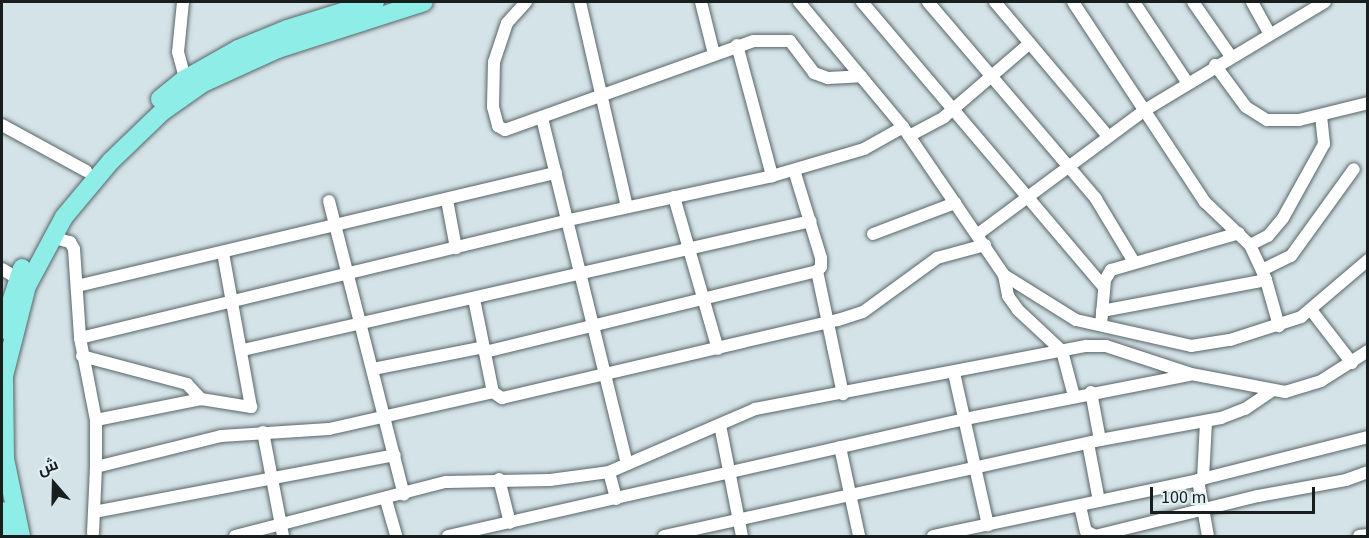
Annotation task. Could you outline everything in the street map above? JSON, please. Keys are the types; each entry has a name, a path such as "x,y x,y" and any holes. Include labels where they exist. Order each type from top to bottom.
{"main road":[{"path":"21,537 5,459 4,384 27,286 51,237 111,161 183,96 228,70 304,32 375,2"},
{"path":"2,330 9,274 86,171 185,79 238,49 424,2"},
{"path":"2,511 7,537"}],"street":[{"path":"183,2 178,52 185,79"},
{"path":"526,2 507,23 499,41 494,62 493,107 498,126 505,130 600,98 754,40 790,41 814,73 828,78 861,76"},
{"path":"580,2 600,98 627,207"},
{"path":"701,2 714,54"},
{"path":"799,2 906,131 982,239 1004,275 1006,291 1013,303 1062,351 1074,396"},
{"path":"862,2 1104,287"},
{"path":"928,2 989,77 1096,199 1134,262"},
{"path":"995,2 1108,136"},
{"path":"1073,2 1205,201 1250,245 1264,275 1280,326"},
{"path":"1134,2 1187,82"},
{"path":"1193,2 1230,55"},
{"path":"1252,2 1269,33"},
{"path":"474,299 493,392 502,398 606,377 827,323 863,312 937,258 982,239 1067,166 1145,110 1310,5 1325,2"},
{"path":"80,338 569,220 772,176 864,149 953,109 1030,43"},
{"path":"736,45 772,176"},
{"path":"1215,65 1245,107 1256,116 1286,122 1368,103"},
{"path":"1250,245 1274,231 1294,200 1324,144 1321,115"},
{"path":"542,118 595,325 627,464"},
{"path":"2,125 86,171"},
{"path":"1102,311 1264,275 1291,256 1354,169"},
{"path":"794,170 822,263 817,271 843,394"},
{"path":"77,286 335,227 556,173"},
{"path":"674,197 705,297 718,349"},
{"path":"447,200 456,248"},
{"path":"329,201 405,495"},
{"path":"873,234 956,202"},
{"path":"243,350 811,221"},
{"path":"1101,325 1104,287 1111,270 1239,233"},
{"path":"51,237 72,244 82,356 96,420 94,512 89,535"},
{"path":"96,420 201,399 251,407 243,350 223,253"},
{"path":"1004,275 1062,313 1101,325 1191,346 1280,326 1311,310 1368,260"},
{"path":"373,369 484,350 817,271"},
{"path":"1311,310 1352,363"},
{"path":"235,537 282,531 446,482 499,479 550,480 609,472 755,409 1062,351 1106,346 1191,374 1272,391 1308,387 1352,363 1368,351"},
{"path":"82,356 187,384 201,399"},
{"path":"954,373 988,525"},
{"path":"448,537 965,419 1091,392 1191,374"},
{"path":"664,537 1094,441 1206,422 1236,414 1272,391"},
{"path":"96,467 221,436 329,429 386,418 493,392"},
{"path":"1091,392 1099,501"},
{"path":"1206,422 1200,479 1208,537"},
{"path":"720,425 742,537"},
{"path":"263,432 282,531"},
{"path":"933,537 1200,479 1368,437"},
{"path":"840,447 859,537"},
{"path":"94,512 395,455"},
{"path":"609,472 616,499"},
{"path":"1080,506 1086,531 1095,536 1203,510 1346,480 1368,472"},
{"path":"499,479 510,523"},
{"path":"387,500 396,537"},
{"path":"1359,537 1368,535"}]}
